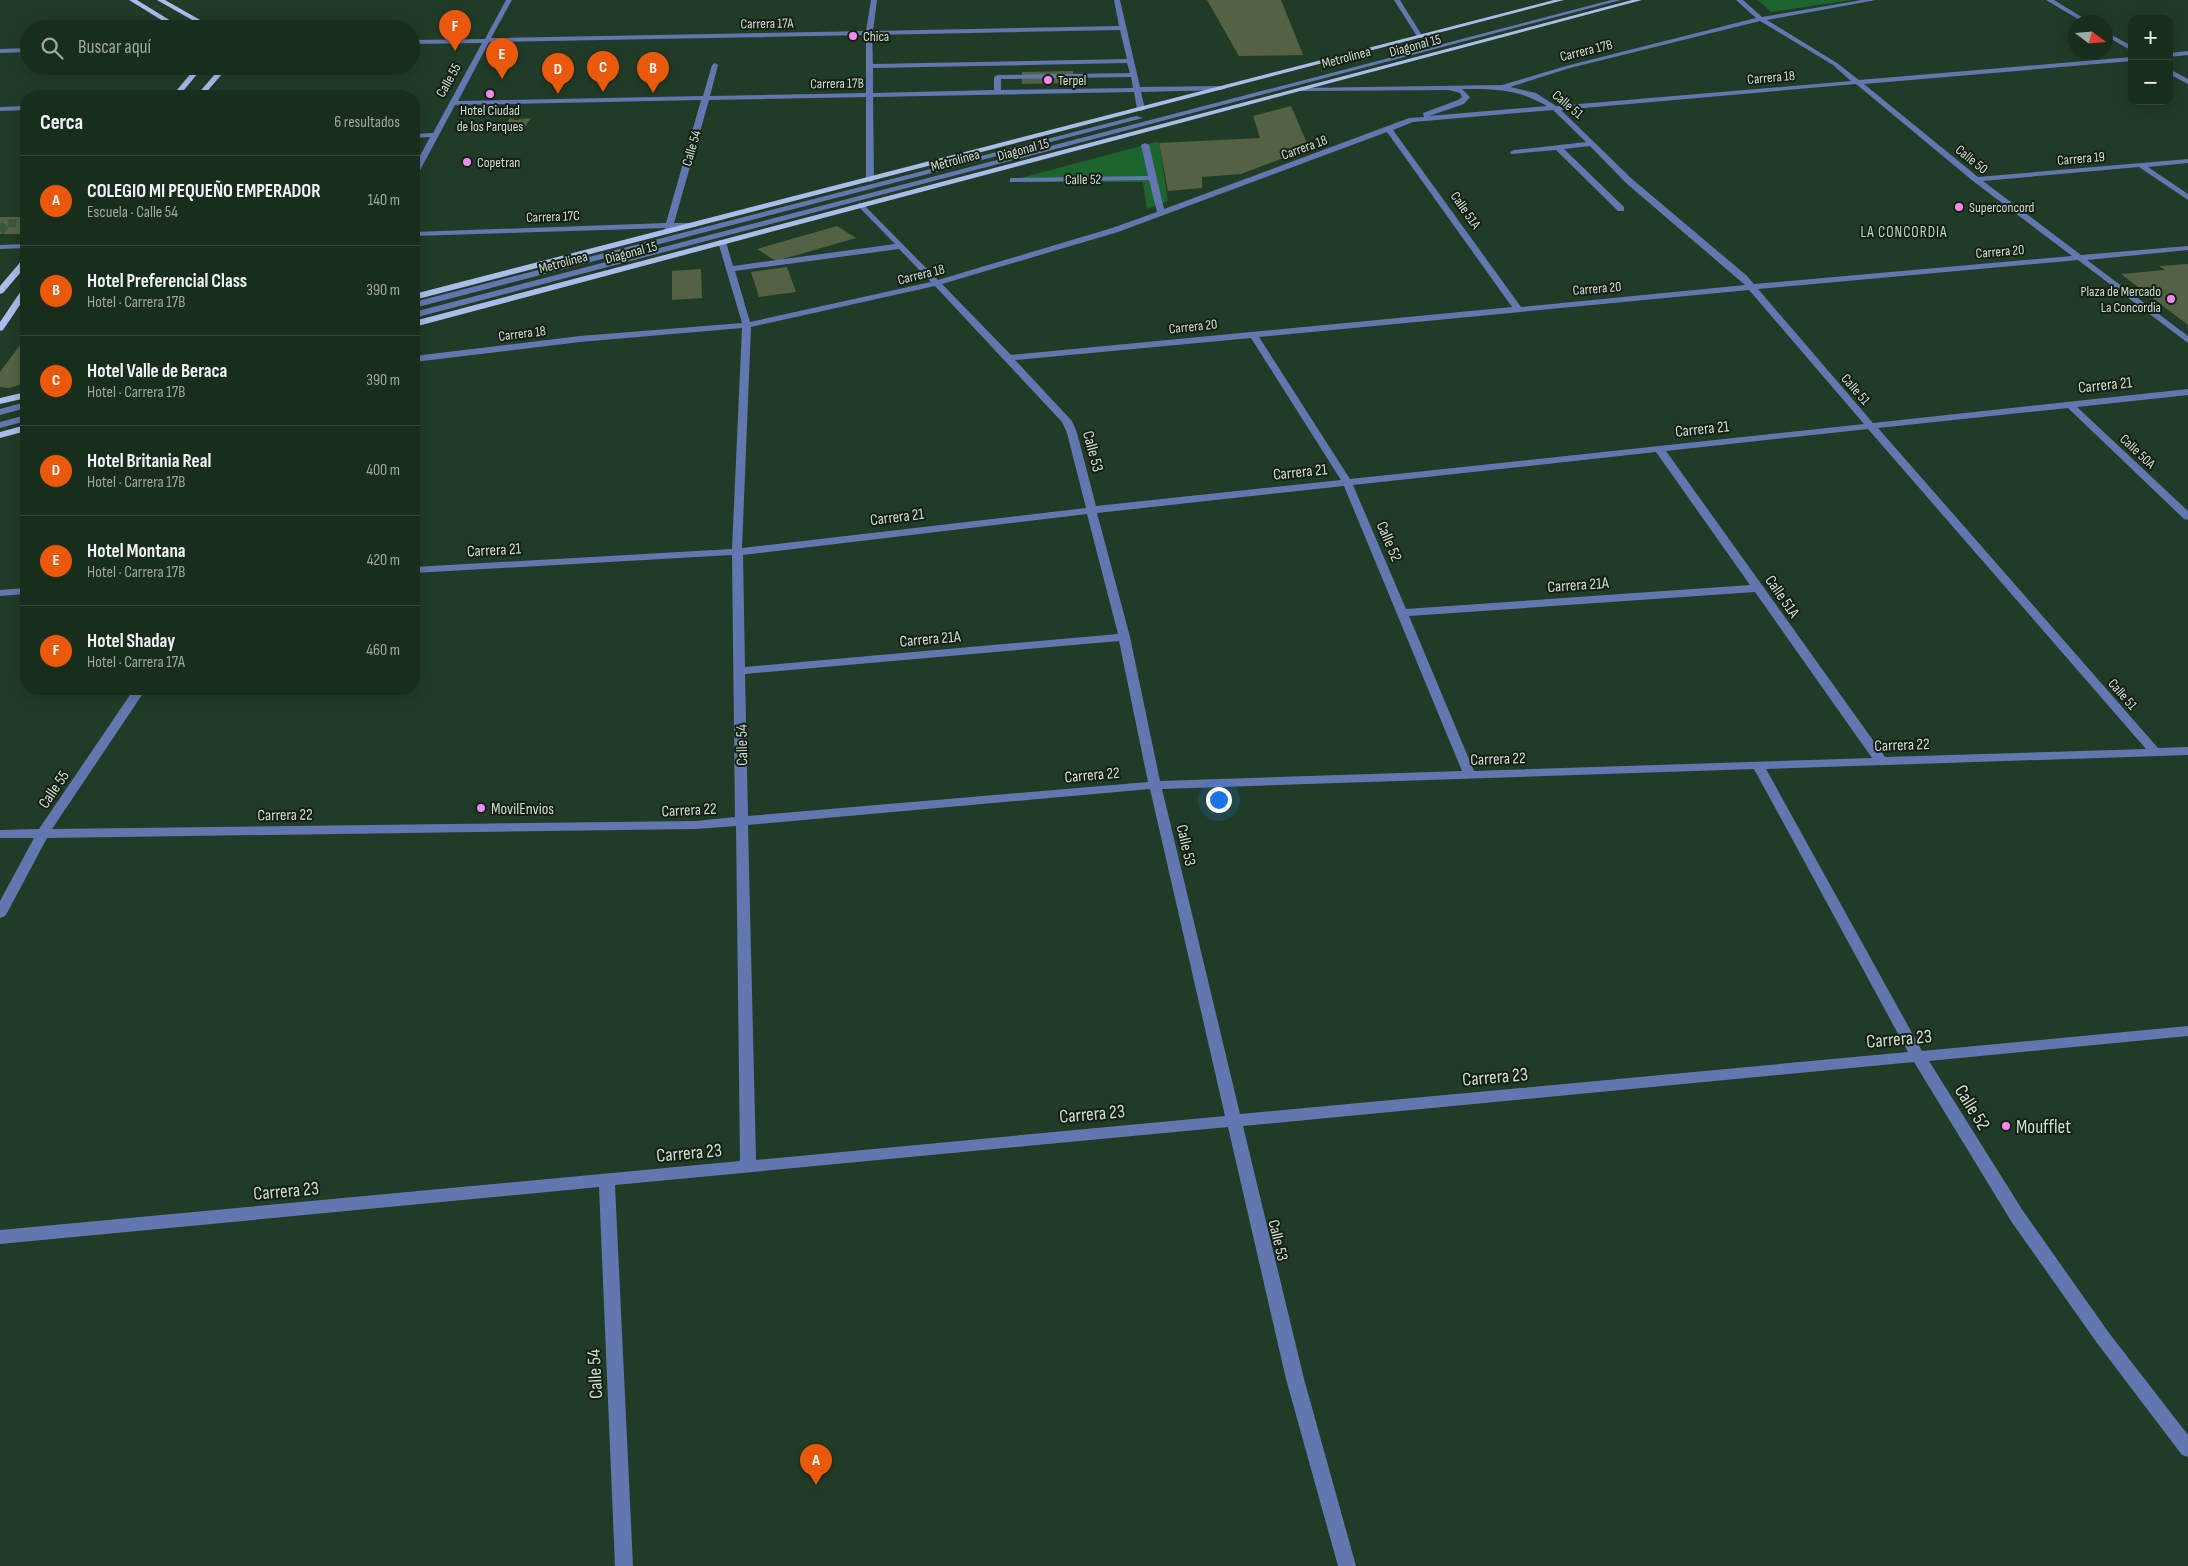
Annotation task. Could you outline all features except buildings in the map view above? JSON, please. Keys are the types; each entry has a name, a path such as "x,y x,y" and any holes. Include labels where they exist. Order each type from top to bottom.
{"main road":[{"path":"132,0 166,20"},
{"path":"160,0 197,20"},
{"name":"Diagonal 15","path":"693,225 1561,0"},
{"name":"Diagonal 15","path":"420,322 1639,0"},
{"path":"180,90 194,75"},
{"path":"204,90 218,75"},
{"name":"Diagonal 15","path":"420,295 668,229"},
{"path":"0,291 20,268"},
{"path":"0,328 20,299"},
{"path":"0,401 20,396"},
{"path":"0,435 20,430"}],"street":[{"name":"Calle 55","path":"420,163 509,0"},
{"path":"870,180 869,33 874,0"},
{"path":"1117,0 1141,110"},
{"path":"1397,0 1420,37"},
{"name":"Metrolínea","path":"420,303 1586,0"},
{"name":"Metrolínea","path":"420,313 1618,0"},
{"name":"Calle 50","path":"1739,0 1760,19 1824,57 1858,82 1976,179 2188,340"},
{"name":"Carrera 17B","path":"1302,89 1444,86 1502,87 1568,67 1760,19 1873,0"},
{"path":"2049,0 2075,15"},
{"name":"Carrera 17A","path":"420,42 1123,28"},
{"path":"2113,38 2128,47"},
{"path":"0,51 20,50"},
{"path":"2173,54 2188,52"},
{"name":"Carrera 18","path":"1412,120 2128,59"},
{"path":"870,66 1130,61"},
{"name":"Calle 54","path":"668,229 715,65"},
{"path":"2173,73 2188,82"},
{"path":"998,93 997,77 1133,75"},
{"path":"1050,76 1050,92"},
{"name":"Carrera 18","path":"420,358 546,342 747,325 937,283 1043,253 1161,214 1462,102 1466,97 1463,92 1444,86"},
{"name":"Calle 51","path":"1502,87 1534,95 1555,108 1629,181 1729,264 1753,287 1793,337 1870,426 2156,752"},
{"name":"Carrera 17B","path":"453,103 1222,88"},
{"path":"0,108 20,108"},
{"name":"Calle 51A","path":"1389,129 1518,309"},
{"path":"420,136 435,135"},
{"path":"1514,152 1592,144"},
{"path":"1145,145 1161,214"},
{"path":"1558,148 1621,209"},
{"name":"Carrera 19","path":"1976,179 2188,161"},
{"path":"2140,165 2188,198"},
{"name":"Calle 52","path":"1012,180 1153,178"},
{"name":"Calle 53","path":"862,205 1067,421 1072,433 1124,637 1155,785 1295,1379 1347,1566"},
{"name":"Carrera 17C","path":"420,234 668,229 693,225"},
{"name":"Calle 54","path":"722,242 747,325 737,552 748,1166"},
{"path":"0,247 20,246"},
{"path":"731,269 901,246"},
{"name":"Carrera 20","path":"1008,358 1753,287 2188,248"},
{"name":"Calle 52","path":"1253,334 1346,482 1470,775"},
{"name":"Carrera 21","path":"420,570 737,552 1092,510 2188,392"},
{"name":"Calle 50A","path":"2069,404 2188,517"},
{"path":"0,412 20,407"},
{"path":"0,425 20,420"},
{"name":"Calle 51A","path":"1659,448 1881,761"},
{"name":"Carrera 21A","path":"1402,613 1758,588"},
{"path":"0,593 20,591"},
{"name":"Carrera 21A","path":"740,671 1124,637"},
{"name":"Calle 55","path":"0,913 43,833 136,695"},
{"name":"Carrera 22","path":"0,834 660,826 742,822 1155,785 2188,752"},
{"name":"Calle 52","path":"1758,765 1918,1056 2023,1224 2103,1338 2188,1449"},
{"name":"Carrera 23","path":"0,1237 2188,1031"},
{"name":"Calle 54","path":"607,1180 624,1566"}],"green space":[{"path":"1758,0 1852,0 1771,12"},
{"path":"1156,142 1159,143 1168,201 1147,209 1143,182 1006,182"}],"tunnel":[{"path":"0,231 7,223 20,223"}],"place":[{"name":"Chica","path":"853,36"},
{"name":"Hotel Shaday","path":"455,51"},
{"name":"Hotel Montana","path":"502,79"},
{"name":"Terpel","path":"1048,80"},
{"name":"Hotel Valle de Beraca","path":"603,92"},
{"name":"Hotel Preferencial Class","path":"653,93"},
{"name":"Hotel Ciudad de los Parques","path":"490,94"},
{"name":"Hotel Britania Real","path":"558,94"},
{"name":"Copetran","path":"467,162"},
{"name":"Superconcord","path":"1959,207"},
{"name":"Plaza de Mercado La Concordia","path":"2171,299"},
{"name":"MovilEnvios","path":"481,808"},
{"name":"Moufflet","path":"2006,1126"},
{"name":"COLEGIO MI PEQUEÑO EMPERADOR","path":"816,1485"}],"district":[{"name":"LA CONCORDIA","path":"1904,232"}]}
